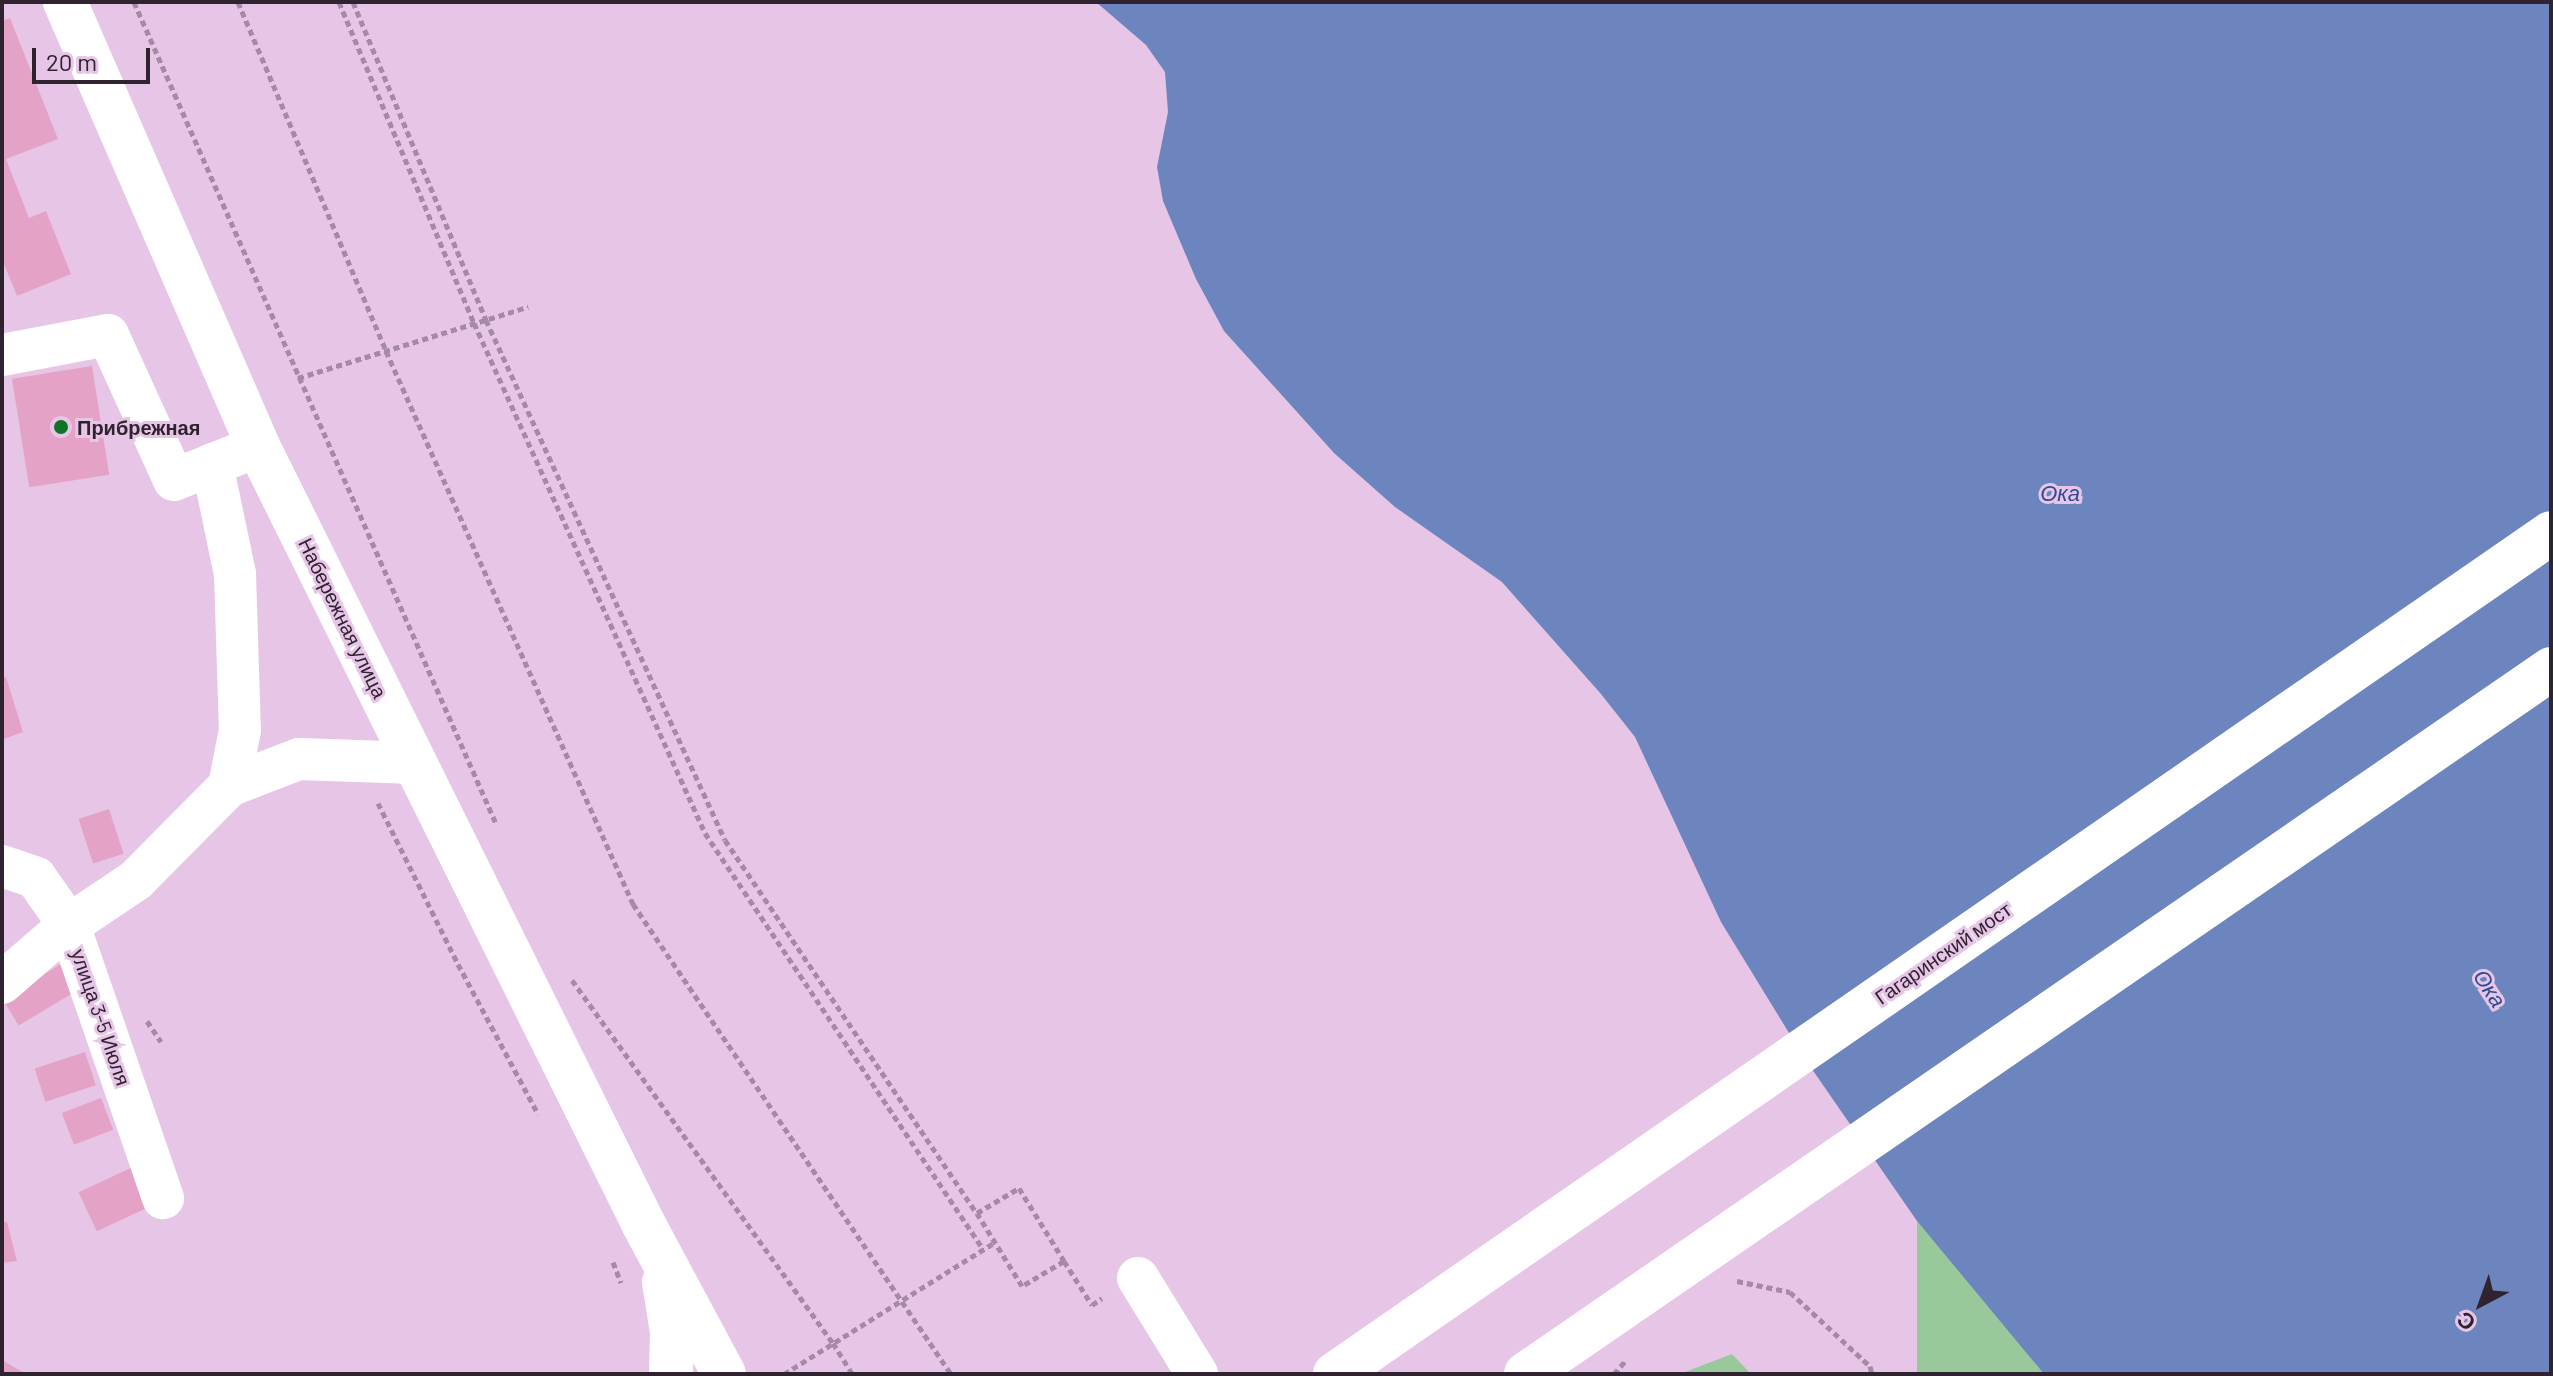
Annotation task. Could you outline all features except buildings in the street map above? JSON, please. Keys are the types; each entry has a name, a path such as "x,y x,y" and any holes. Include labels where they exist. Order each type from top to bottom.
{"main road":[{"name":"Набережная улица","path":"65,2 258,446 643,1223"},
{"name":"Гагаринский мост","path":"1335,1374 2551,533"},
{"path":"1526,1374 2551,669"},
{"path":"643,1223 664,1283 672,1332 671,1374"},
{"path":"643,1223 724,1374"}],"street":[{"path":"2,355 108,335 174,480 258,446"},
{"path":"212,464 235,574 240,730 229,786"},
{"path":"2,983 69,925 136,880 229,786 299,759 415,763"},
{"name":"улица 3-5 Июля","path":"2,866 36,878 69,925 163,1198"},
{"path":"1138,1278 1197,1374"}],"path":[{"path":"134,2 503,839"},
{"path":"238,2 386,351 633,904 951,1374"},
{"path":"339,2 474,323 705,833 983,1249"},
{"path":"353,2 486,320 725,840 977,1213 1022,1286 1064,1261"},
{"path":"298,378 528,307"},
{"path":"357,761 458,964 545,1127"},
{"path":"583,1011 562,968 833,1343 852,1374"},
{"path":"977,1213 1019,1188 1092,1305"},
{"path":"784,1374 995,1242"},
{"path":"609,1250 624,1294"},
{"path":"1724,1278 1790,1292 1870,1366 1872,1374"},
{"path":"1614,1374 1634,1350"}],"green space":[{"path":"1917,1221 1984,1299 2044,1374 1917,1374"},
{"path":"1732,1354 1751,1374 1680,1374"}],"water":[{"name":"Ока","path":"1096,2 2551,2 2551,1374 2044,1374 1917,1221 1805,1059 1721,922 1635,737 1502,582 1395,507 1334,453 1224,331 1196,279 1163,201 1157,167 1168,112 1165,72 1146,45"}],"place":[{"name":"Прибрежная","path":"61,427"}]}
